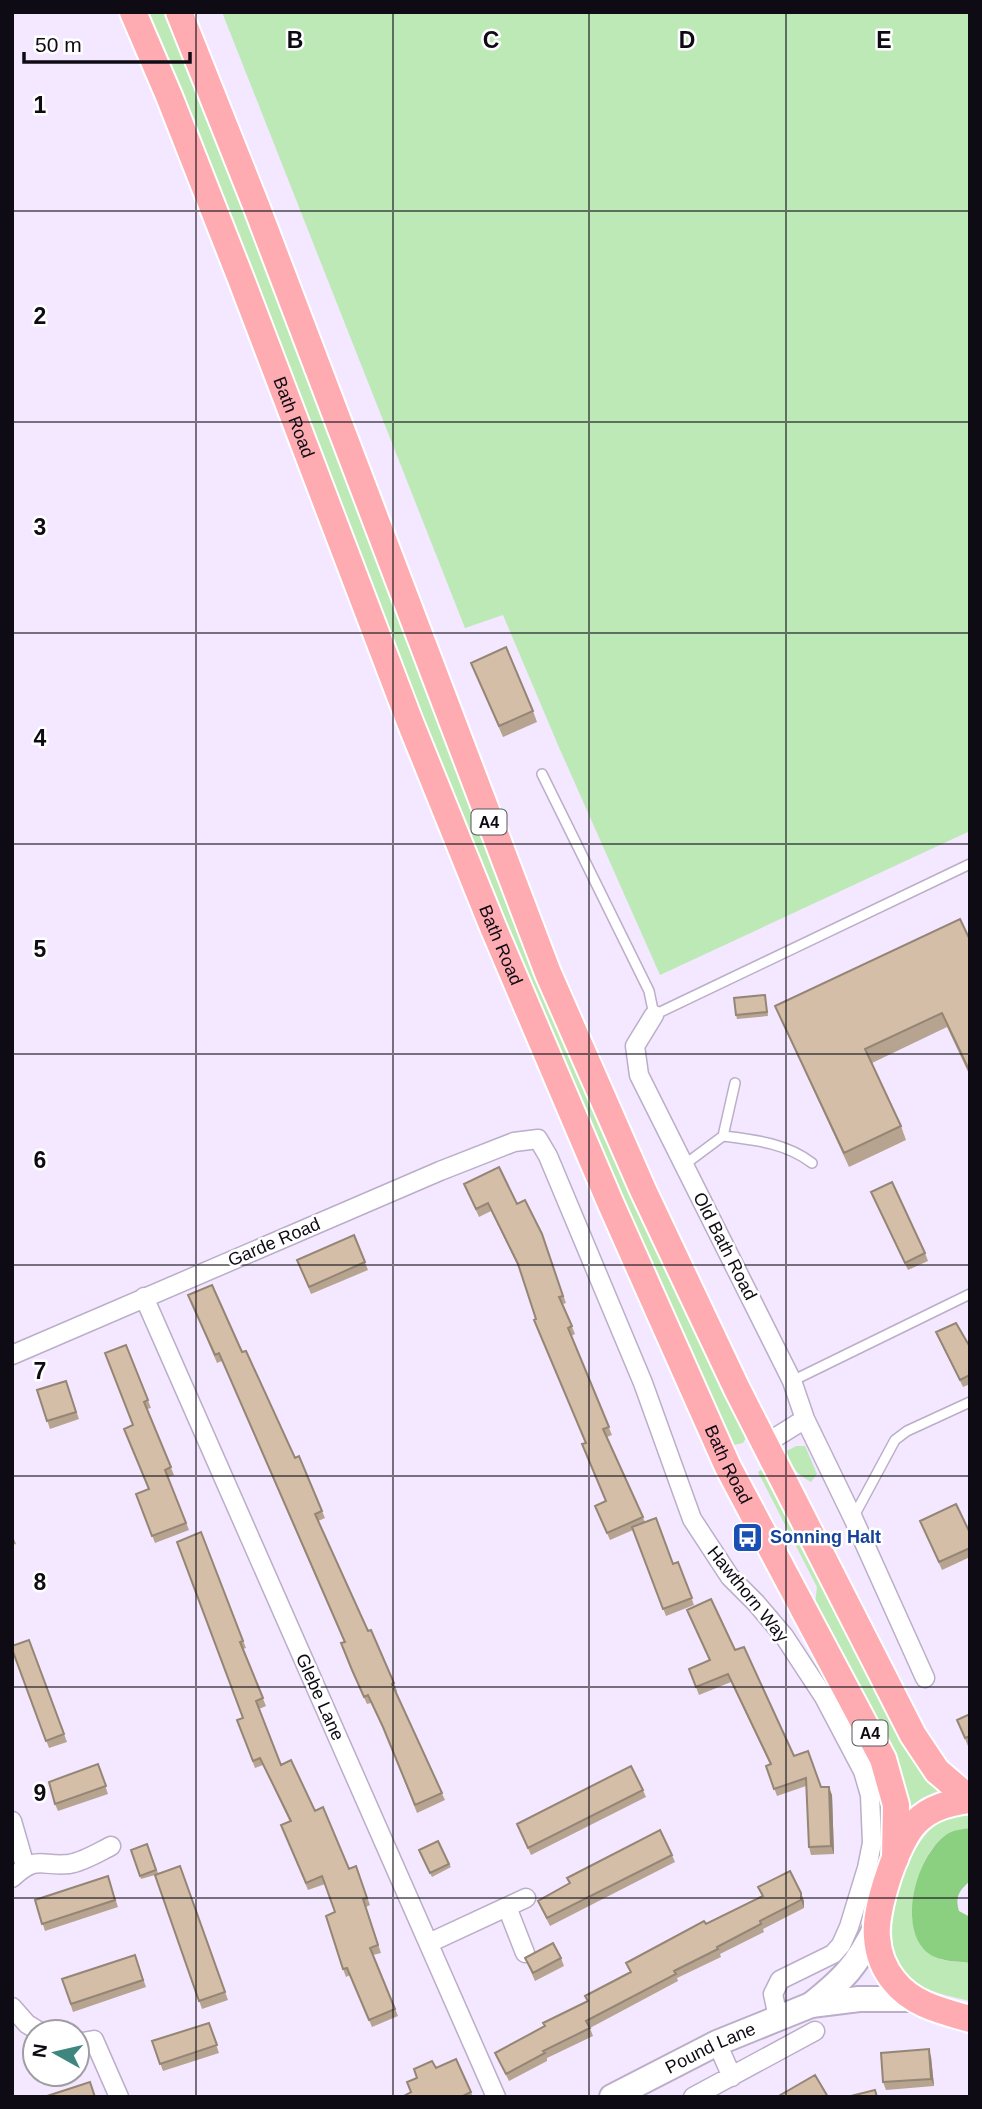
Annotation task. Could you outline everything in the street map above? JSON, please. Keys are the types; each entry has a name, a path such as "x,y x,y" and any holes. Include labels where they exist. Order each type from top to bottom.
{"main road":[{"name":"Bath Road","path":"133,12 179,120 405,709 493,927 631,1250 728,1467 883,1759 896,1805 895,1859"},
{"name":"Bath Road","path":"179,12 257,208 548,973 643,1191 765,1444 921,1750 937,1771 970,1800"},
{"path":"728,1467 765,1444"},
{"path":"970,1800 948,1803 927,1812 910,1828 895,1859 876,1927 878,1948 886,1970 913,1999 970,2019"}],"street":[{"name":"Old Bath Road","path":"654,1015 635,1045 639,1075 792,1381 805,1419 925,1678"},
{"name":"Garde Road","path":"12,1355 440,1171 514,1142 538,1139"},
{"name":"Hawthorn Way","path":"538,1139 548,1156 643,1383 692,1519 730,1577 784,1636 824,1697 863,1770 870,1795 872,1843 849,1927 841,1945 833,1954 780,1980 773,1994 778,2017"},
{"name":"Glebe Lane","path":"144,1297 496,2097"},
{"path":"765,1444 805,1419"},
{"path":"12,1821 19,1872 37,1862 71,1864 111,1846"},
{"path":"429,1943 526,1898"},
{"path":"507,1907 525,1953"},
{"name":"Pound Lane","path":"811,2005 844,1978 855,1965 876,1927"},
{"name":"Pound Lane","path":"612,2097 717,2043 811,2005 859,1999 913,1999"},
{"path":"693,2097 815,2031"},
{"path":"91,2040 119,2097"},
{"path":"717,2043 732,2077"}],"lane":[{"path":"542,774 649,991 654,1015 970,864"},
{"path":"684,1165 723,1136 735,1083"},
{"path":"723,1136 773,1144 797,1152 812,1163"},
{"path":"792,1381 970,1294"},
{"path":"853,1518 895,1440 907,1431 970,1402"}],"green space":[{"path":"145,12 165,12 197,88 519,935 641,1220 746,1437 743,1443 734,1445 604,1157 481,862"},
{"path":"222,12 970,12 970,831 660,975 503,615 465,628"},
{"path":"796,1446 805,1446 817,1474 811,1482 792,1466 787,1451"},
{"path":"762,1469 913,1762 938,1791 911,1806 898,1761 815,1605 817,1587 758,1472"},
{"path":"962,1815 970,1816 970,1828 954,1832 942,1839 924,1862 916,1890 912,1920 942,1960 970,1963 970,2001 933,1991 910,1978 896,1957 892,1940 897,1899 910,1859 919,1843 936,1825"},
{"path":"970,1828 970,1881 957,1901 959,1911 970,1917 970,1963 943,1960 928,1953 918,1941 913,1926 912,1909 914,1890 928,1856 949,1833"}],"building":[{"path":"506,647 533,711 499,726 471,663"},
{"path":"960,919 970,940 970,1072 942,1013 865,1049 901,1126 844,1153 775,1006"},
{"path":"765,995 767,1012 736,1015 734,998"},
{"path":"499,1167 517,1204 525,1200 542,1234 563,1296 559,1297 572,1326 568,1328 609,1427 603,1429 643,1517 607,1533 595,1506 606,1501 582,1444 586,1443 534,1320 536,1319 518,1264 488,1203 476,1209 464,1184"},
{"path":"892,1182 925,1253 905,1263 871,1192"},
{"path":"354,1235 365,1262 309,1287 297,1260"},
{"path":"212,1285 242,1352 246,1351 295,1458 299,1456 322,1511 315,1514 368,1631 371,1630 394,1683 392,1684 442,1793 415,1805 383,1727 368,1695 364,1697 352,1670 341,1643 345,1642 219,1353 215,1355 188,1295"},
{"path":"956,1323 970,1347 970,1375 960,1380 936,1332"},
{"path":"126,1345 148,1400 144,1402 171,1467 165,1470 186,1523 152,1536 136,1494 149,1489 124,1429 133,1425 105,1353"},
{"path":"66,1381 76,1412 47,1421 37,1390"},
{"path":"956,1504 970,1533 970,1548 939,1562 920,1521"},
{"path":"656,1518 673,1564 678,1562 692,1598 663,1609 632,1527"},
{"path":"201,1532 263,1698 256,1701 281,1765 291,1760 315,1811 323,1807 349,1869 356,1866 367,1898 363,1899 378,1945 370,1948 395,2009 369,2020 347,1968 343,1969 326,1916 335,1912 322,1876 306,1883 281,1825 291,1821 260,1758 253,1761 237,1720 243,1718 177,1542"},
{"path":"711,1599 735,1650 744,1647 794,1756 808,1751 821,1787 829,1787 831,1846 809,1847 806,1778 774,1789 766,1766 771,1764 728,1674 696,1687 689,1669 710,1660 687,1610"},
{"path":"29,1640 64,1734 46,1741 12,1649 12,1646"},
{"path":"970,1714 970,1736 965,1738 957,1720"},
{"path":"98,1764 106,1786 55,1804 49,1782"},
{"path":"631,1766 643,1790 528,1848 517,1824"},
{"path":"660,1830 672,1855 547,1918 538,1901 570,1883 567,1878"},
{"path":"438,1841 449,1864 430,1873 419,1850"},
{"path":"147,1844 156,1870 140,1876 131,1850"},
{"path":"180,1866 225,1992 199,2001 155,1875"},
{"path":"790,1871 801,1893 801,1900 760,1921 761,1924 717,1947 718,1949 674,1971 676,1974 586,2021 590,2028 543,2051 545,2053 506,2074 495,2053 545,2026 543,2023 588,2001 585,1996 631,1972 626,1963 704,1921 706,1924 763,1896 758,1887"},
{"path":"108,1876 115,1900 42,1924 35,1900"},
{"path":"553,1943 561,1958 533,1973 525,1958"},
{"path":"135,1955 143,1980 71,2004 62,1979"},
{"path":"209,2023 217,2045 160,2064 152,2041"},
{"path":"929,2049 931,2079 883,2082 881,2053"},
{"path":"456,2059 471,2092 461,2097 402,2097 411,2092 407,2082 417,2078 414,2069 432,2061 436,2068"},
{"path":"815,2075 828,2097 777,2097"},
{"path":"91,2085 95,2097 44,2097 72,2088 91,2088"},
{"path":"875,2090 877,2097 847,2097"}],"place":[{"name":"Sonning Halt","path":"747,1537"}]}
